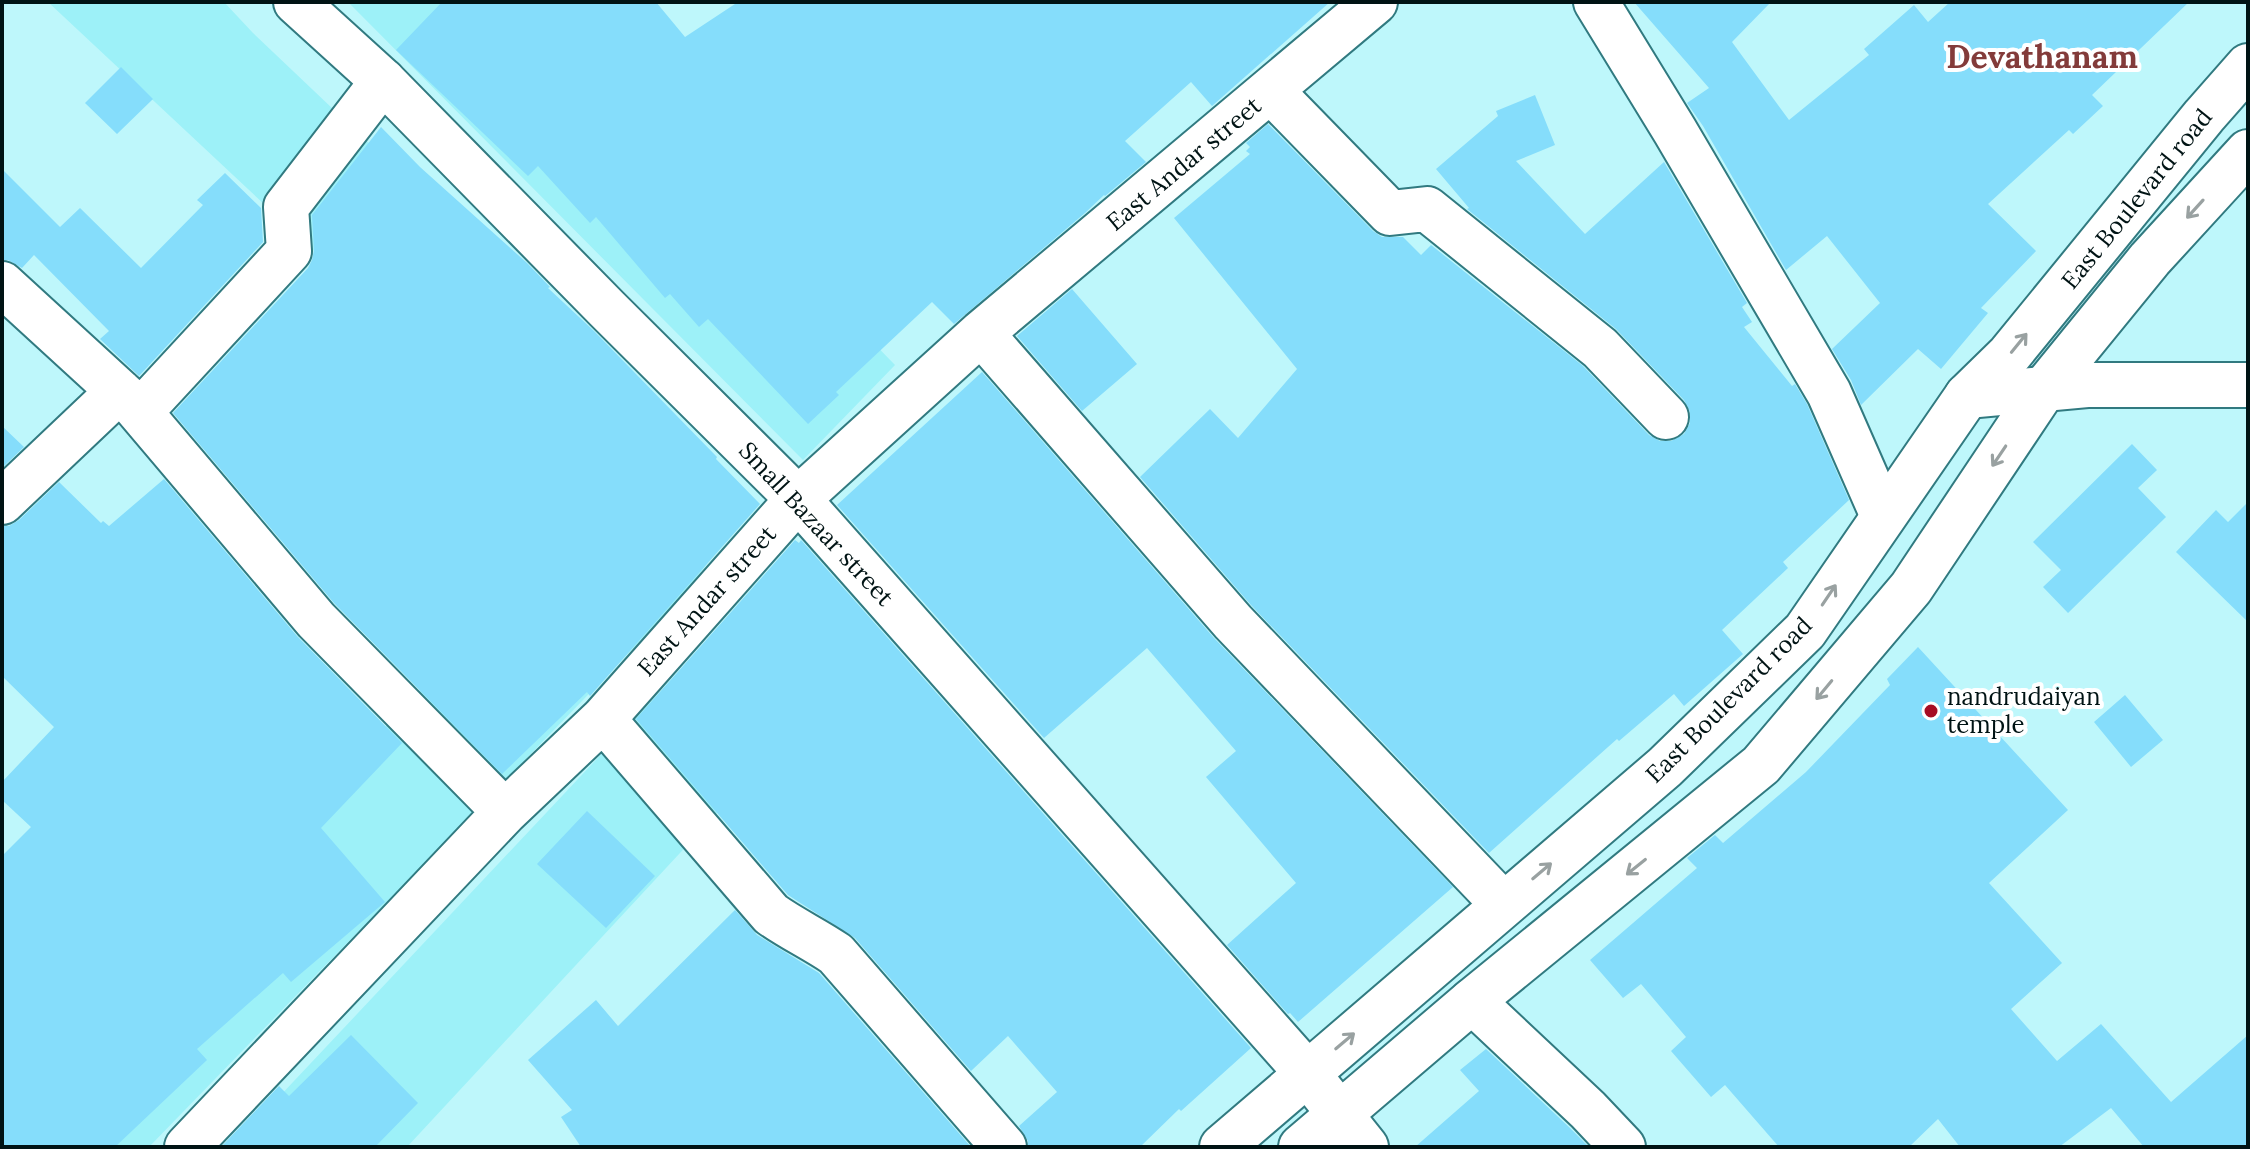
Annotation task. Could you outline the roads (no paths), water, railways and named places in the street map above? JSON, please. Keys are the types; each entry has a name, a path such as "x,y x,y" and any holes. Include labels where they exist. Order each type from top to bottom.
{"street":[{"name":"Small Bazaar street","path":"296,2 383,81 798,499 1307,1073 1353,1130"},
{"name":"East Andar street","path":"187,1147 505,812 603,719 798,499 981,333 1375,2"},
{"path":"1596,2 1829,393 1883,516"},
{"name":"East Boulevard road","path":"1222,1147 1665,767 1805,631 1967,396 2009,355 2248,66"},
{"path":"2,502 129,401 289,251 286,207 383,81"},
{"path":"1271,91 1390,213 1427,209 1600,348 1666,417"},
{"path":"1301,1147 1353,1130 1472,1001 1761,765 1911,588 2044,389 2150,259 2248,152"},
{"path":"2,284 129,401 316,620 505,812"},
{"path":"981,333 1233,622 1503,904"},
{"path":"1967,396 2087,385 2248,385"},
{"path":"603,719 771,914 836,954 1004,1147"},
{"path":"1472,1001 1623,1147"}],"place":[{"name":"nandrudaiyan temple","path":"1931,711"}],"district":[{"name":"Devathanam","path":"2042,57"}]}
